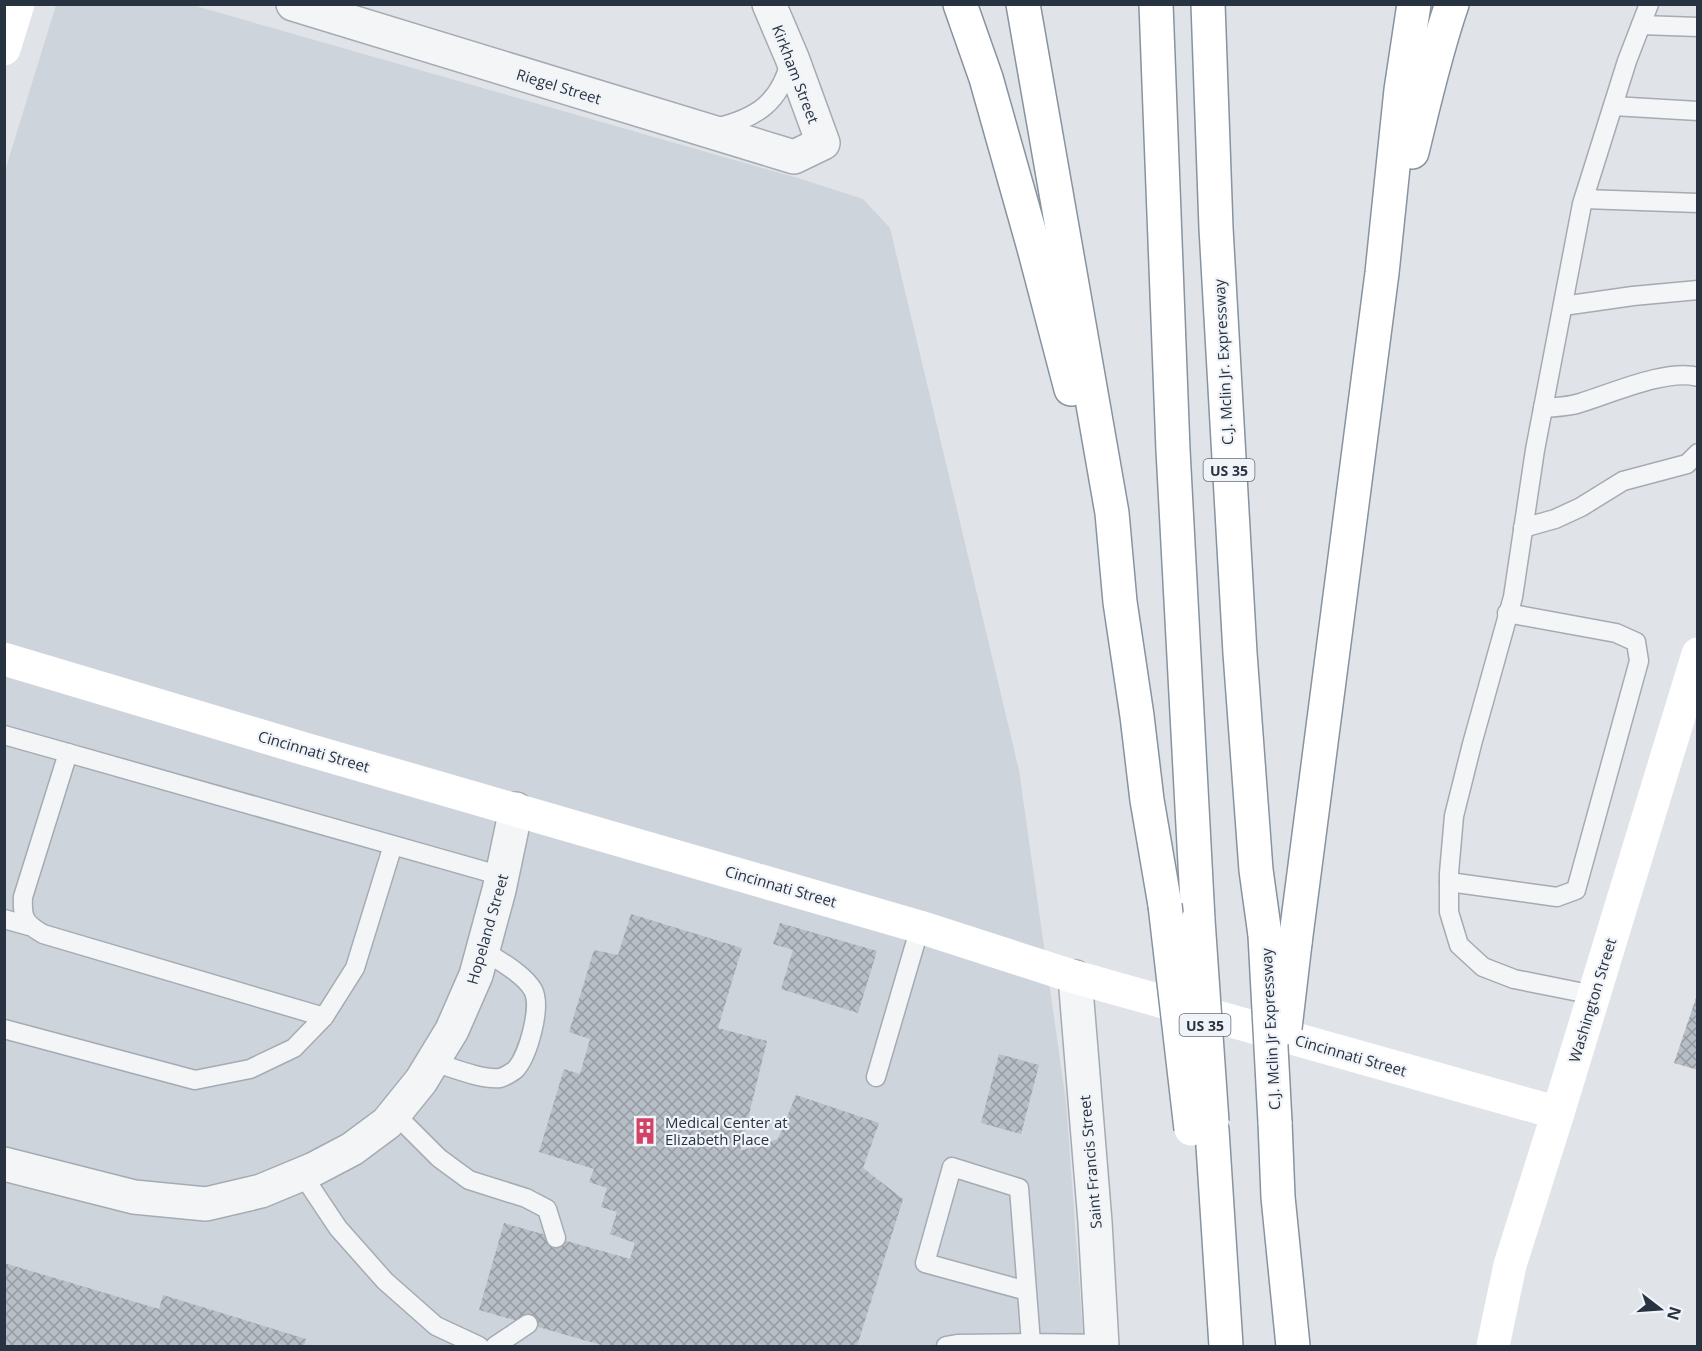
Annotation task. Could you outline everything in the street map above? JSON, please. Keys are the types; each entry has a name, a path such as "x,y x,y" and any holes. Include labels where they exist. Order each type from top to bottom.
{"main road":[{"path":"4,49 18,4"},
{"path":"960,4 986,78 1034,248 1076,410 1096,514 1120,602"},
{"path":"1023,4 1112,513 1120,602 1148,800 1202,1129"},
{"name":"US 35","path":"1156,4 1173,450 1198,921 1202,1129 1221,1281 1226,1347"},
{"name":"C.J. Mclin Jr. Expressway","path":"1208,4 1216,228 1238,631 1256,870 1280,939"},
{"path":"1293,1347 1278,1197 1275,1122 1280,939 1382,273 1401,90 1414,4"},
{"path":"1382,273 1426,94 1452,4"},
{"name":"Washington Street","path":"1494,1347 1510,1265 1698,654"},
{"name":"Cincinnati Street","path":"4,659 305,749 920,927 1075,977 1558,1113"}],"street":[{"name":"Riegel Street","path":"292,4 794,157 823,143"},
{"name":"Kirkham Street","path":"769,4 792,58 823,143"},
{"name":"Hopeland Street","path":"4,1164 134,1197 206,1204 261,1191 314,1170 352,1149 387,1123 421,1082 452,1030 476,975 502,876 516,809"},
{"name":"Saint Francis Street","path":"1075,977 1095,1222 1102,1345"}],"lane":[{"path":"1594,995 1514,979 1483,967 1459,945 1449,912 1449,882 1455,816 1472,744 1513,597 1535,450 1584,199 1627,61 1649,4"},
{"path":"1641,25 1698,27"},
{"path":"706,130 735,123 759,112 777,94 787,77 792,58"},
{"path":"1613,106 1698,111"},
{"path":"1584,199 1698,203"},
{"path":"1563,306 1698,290"},
{"path":"1543,408 1577,404 1664,377 1682,375 1698,377"},
{"path":"1523,528 1555,519 1581,507 1623,481 1687,464 1698,453"},
{"path":"1449,882 1557,897 1576,890 1640,661 1636,642 1616,633 1507,613"},
{"path":"4,735 502,876"},
{"path":"29,926 22,912 23,897 68,753"},
{"path":"4,1029 195,1080 250,1070 294,1048 324,1017 355,968 393,845"},
{"path":"4,918 29,926 43,934 324,1017"},
{"path":"876,1077 920,927"},
{"path":"433,1062 479,1076 501,1078 516,1070 528,1047 536,1014 534,991 523,977 483,950"},
{"path":"394,1113 439,1158 469,1180 526,1198 547,1209 556,1238"},
{"path":"1027,1291 924,1263 952,1167 1019,1188 1027,1291 1031,1345"},
{"path":"302,1174 338,1228 385,1281 436,1326 479,1347"},
{"path":"495,1347 528,1324"},
{"path":"946,1347 957,1344 1102,1345"}],"shaded area":[{"path":"56,5 192,5 801,179 863,199 890,228 1019,770 1066,1102 1084,1346 5,1346 4,174"}],"building":[{"name":"Medical Center at Elizabeth Place","path":"631,914 742,948 718,1028 767,1041 740,1151 778,1139 796,1095 879,1123 863,1168 903,1199 857,1346 601,1346 479,1310 504,1223 630,1259 635,1243 610,1234 617,1212 601,1207 607,1188 589,1182 594,1169 539,1152 564,1069 580,1074 590,1039 569,1032 594,950 618,955"},
{"path":"780,923 877,951 858,1013 781,989 793,950 773,944"},
{"path":"1698,995 1698,1070 1674,1063"},
{"path":"999,1054 1039,1065 1021,1134 981,1123"},
{"path":"4,1263 159,1309 163,1295 306,1339 304,1346 4,1346"}],"place":[{"name":"Medical Center at Elizabeth Place","path":"645,1131"}]}
